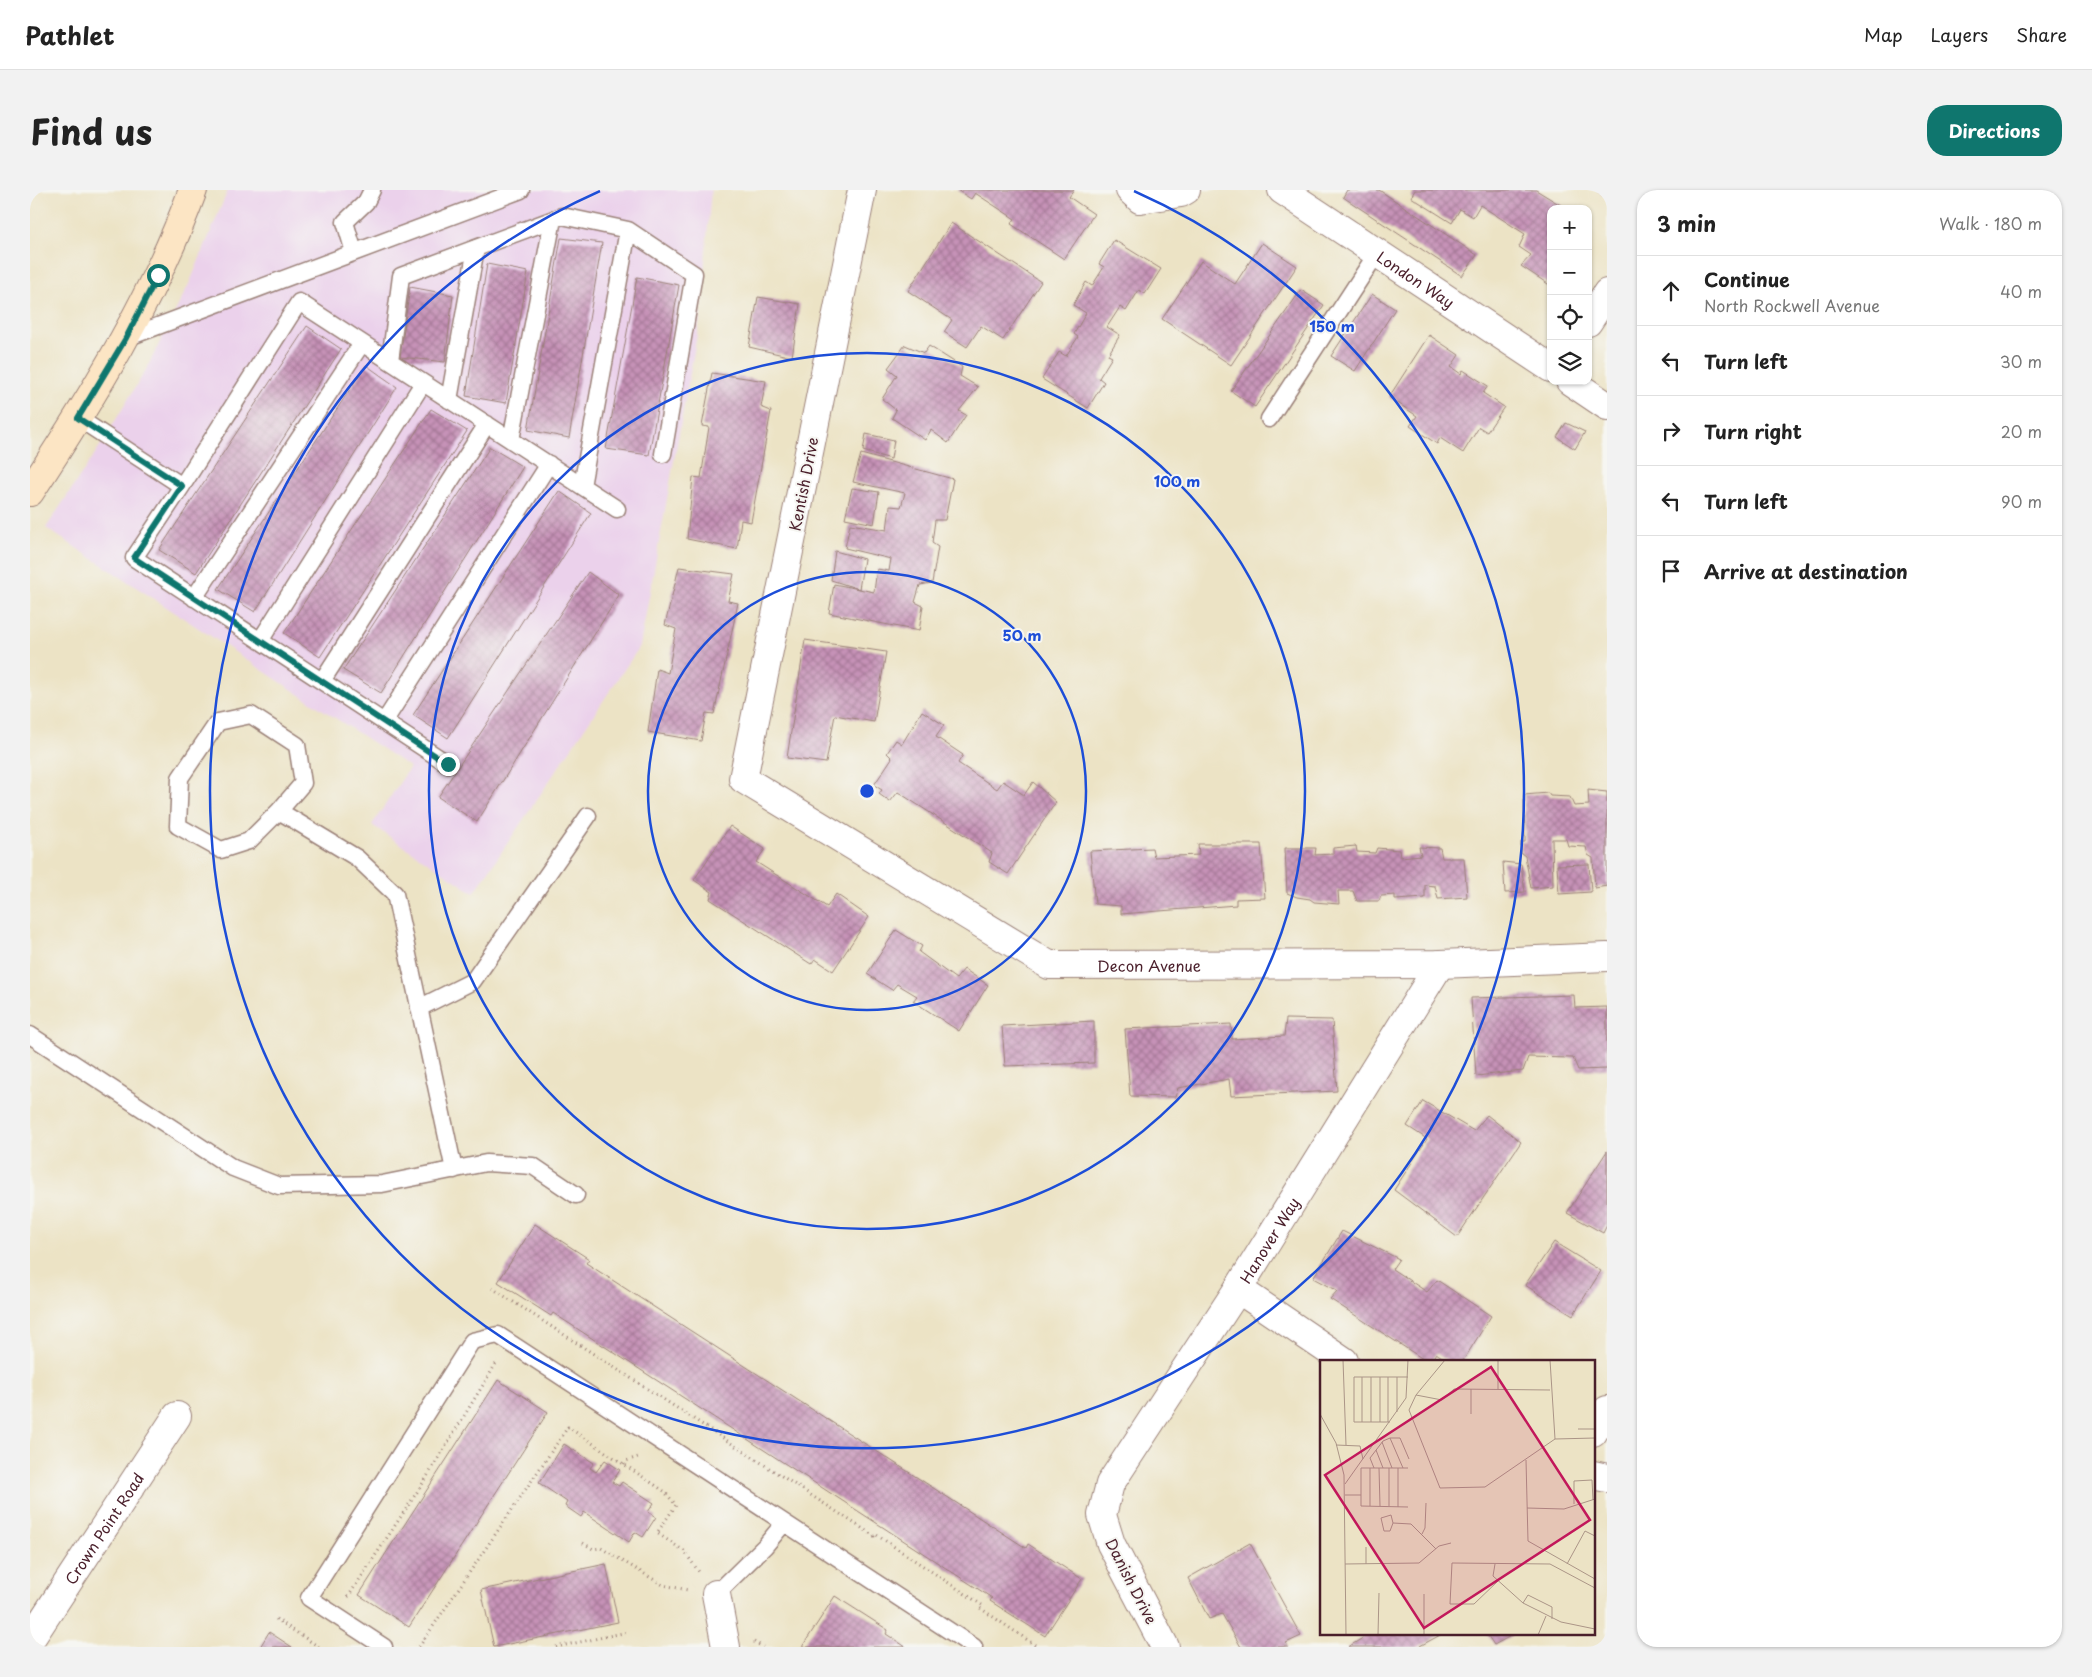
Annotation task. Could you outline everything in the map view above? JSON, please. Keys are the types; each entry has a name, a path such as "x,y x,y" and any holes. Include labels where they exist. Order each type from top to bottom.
{"main road":[{"path":"30,492 78,418 126,338 158,275 193,190"}],"street":[{"name":"Kentish Drive","path":"743,779 862,190"},
{"path":"1130,190 1140,198 1186,190"},
{"name":"London Way","path":"1282,190 1547,365"},
{"path":"1592,316 1607,293"},
{"path":"1576,385 1607,406"},
{"name":"Decon Avenue","path":"743,779 1049,965 1440,964 1607,956"},
{"name":"Hanover Way","path":"1102,1515 1110,1484 1238,1289 1440,964"},
{"path":"1238,1289 1343,1360"},
{"path":"1594,1431 1607,1410"},
{"name":"Crown Point Road","path":"30,1640 177,1416"},
{"path":"1594,1475 1607,1478"},
{"name":"Danish Drive","path":"1102,1515 1111,1544 1165,1647"},
{"path":"716,1594 726,1647"}],"lane":[{"path":"354,252 346,222 366,202 372,190"},
{"path":"126,338 521,190"},
{"path":"390,361 401,276 562,216 628,230 694,274 663,454"},
{"path":"511,440 554,220"},
{"path":"582,486 628,230"},
{"path":"450,400 476,248"},
{"path":"1269,419 1377,253"},
{"path":"448,764 134,558 299,302 617,509"},
{"path":"194,598 362,343"},
{"path":"260,641 424,383"},
{"path":"78,418 182,486"},
{"path":"322,681 487,424"},
{"path":"384,722 549,464"},
{"path":"251,715 297,745 303,783 279,811 249,841 221,850 178,826 180,778 218,722 251,715"},
{"path":"279,811 357,858 395,894 454,1170"},
{"path":"419,1008 473,981 588,816"},
{"path":"30,1035 233,1168 278,1186 382,1184 486,1163 533,1166 576,1194"},
{"path":"384,1647 309,1598 472,1341 498,1335 974,1647"},
{"path":"716,1594 784,1523"}],"path":[{"path":"492,1288 874,1536 875,1534 982,1605 980,1608 1038,1647"},
{"path":"336,1615 425,1480 509,1342"},
{"path":"419,1647 568,1427 664,1491 676,1505 657,1532 684,1551 716,1594"},
{"path":"584,1543 593,1549 601,1548 663,1585 716,1594"},
{"path":"276,1619 318,1647"},
{"path":"556,1647 628,1632"}],"shaded area":[{"path":"228,190 711,190 700,319 640,646 474,893 372,825 410,767 46,528 100,446 147,368 190,282"}],"building":[{"path":"957,190 1074,190 1069,197 1094,214 1064,259 1011,224 1015,219 975,193 971,199"},
{"path":"1347,190 1379,190 1477,255 1462,276 1343,197"},
{"path":"1415,190 1536,190 1560,205 1547,205 1547,283 1521,266 1531,255 1519,247 1525,234 1480,205 1473,217 1460,209 1452,223 1411,197"},
{"path":"1597,190 1607,190 1607,197"},
{"path":"951,223 1041,282 1003,340 981,326 967,347 944,332 952,320 908,291"},
{"path":"561,238 602,243 569,438 528,430"},
{"path":"1114,240 1161,269 1145,294 1139,290 1126,311 1120,307 1107,327 1120,335 1108,355 1112,357 1099,378 1104,382 1088,408 1042,379 1059,352 1066,356 1078,337 1074,334 1086,313 1073,305 1086,282 1092,286 1104,267 1099,264"},
{"path":"1262,243 1297,266 1231,365 1162,319 1201,261 1235,284"},
{"path":"487,264 528,272 506,403 466,396"},
{"path":"637,277 679,285 649,455 606,449"},
{"path":"410,287 453,295 445,362 400,357"},
{"path":"1301,290 1324,305 1255,407 1231,391"},
{"path":"1372,294 1395,309 1355,371 1331,356"},
{"path":"758,297 800,304 792,357 749,347"},
{"path":"307,326 341,349 196,573 159,550"},
{"path":"1429,335 1459,355 1451,367 1461,374 1463,370 1488,386 1483,393 1504,407 1487,432 1479,427 1463,453 1440,438 1437,444 1410,426 1417,416 1389,397"},
{"path":"905,345 924,353 929,346 962,367 960,376 978,387 959,411 966,415 948,443 931,430 925,440 892,418 896,410 882,399 897,375 888,368"},
{"path":"366,365 397,387 255,612 218,589"},
{"path":"712,373 766,381 761,407 771,411 751,522 741,520 737,549 687,539 693,477 701,478 709,427 702,426"},
{"path":"431,409 467,431 320,657 284,633"},
{"path":"1566,423 1585,432 1575,449 1557,437"},
{"path":"866,434 894,440 891,459 863,451"},
{"path":"490,447 523,467 381,693 343,670"},
{"path":"861,454 953,479 945,520 935,520 932,543 938,547 932,583 920,585 915,602 923,606 919,631 829,613 834,584 874,592 877,569 889,571 891,559 845,548 850,524 887,530 890,506 901,507 905,493 853,482"},
{"path":"852,488 879,492 874,524 845,518"},
{"path":"559,491 591,513 448,738 413,715"},
{"path":"835,551 864,559 859,589 831,580"},
{"path":"679,567 734,574 728,601 738,603 714,714 706,713 701,741 648,732 657,669 668,673 676,629 665,625"},
{"path":"588,572 619,595 477,822 438,797"},
{"path":"805,640 886,652 874,722 835,715 826,763 787,758"},
{"path":"922,711 944,725 936,737 963,755 958,763 997,789 1003,781 1024,795 1033,782 1056,802 1008,874 989,862 992,853 898,792 890,802 879,794 882,790 874,785 892,758 887,753 896,740 902,744"},
{"path":"1588,790 1607,792 1607,886 1595,888 1593,858 1588,855 1586,847 1568,846 1566,839 1552,839 1553,886 1531,888 1525,856 1521,853 1521,842 1525,842 1524,795 1548,793 1550,796 1570,797 1574,806 1589,805"},
{"path":"730,826 765,849 756,862 827,907 836,894 869,917 833,971 815,959 811,964 710,899 712,892 694,880"},
{"path":"1198,844 1261,844 1265,898 1236,899 1236,905 1121,914 1121,906 1095,904 1090,851 1152,848 1154,857 1199,855"},
{"path":"1356,846 1357,852 1375,853 1377,848 1399,850 1400,857 1421,855 1419,847 1440,848 1442,858 1464,858 1467,897 1438,899 1435,886 1425,885 1425,898 1395,900 1395,895 1381,896 1379,901 1357,901 1353,891 1338,891 1339,904 1314,902 1310,899 1287,893 1285,848 1316,848 1315,855 1333,854 1333,848"},
{"path":"1503,862 1521,864 1525,892 1505,893"},
{"path":"1589,864 1591,892 1559,894 1557,865"},
{"path":"896,930 922,946 919,952 956,979 964,969 988,985 959,1031 913,1001 917,996 897,984 892,990 867,974"},
{"path":"1574,995 1575,1008 1607,1007 1607,1069 1578,1070 1573,1058 1528,1057 1523,1071 1476,1076 1471,998"},
{"path":"1286,1019 1332,1020 1337,1091 1231,1096 1229,1079 1178,1088 1175,1097 1130,1096 1125,1029 1231,1024 1232,1039 1284,1036"},
{"path":"1094,1021 1094,1063 1005,1066 1002,1026"},
{"path":"1423,1101 1474,1131 1487,1115 1521,1142 1457,1237 1394,1190 1427,1139 1407,1126"},
{"path":"1607,1151 1607,1225 1603,1233 1567,1213"},
{"path":"535,1224 589,1259 586,1263 1026,1548 1028,1544 1082,1579 1045,1636 990,1601 992,1598 553,1313 551,1316 498,1282"},
{"path":"1342,1231 1399,1259 1392,1269 1427,1292 1437,1280 1491,1316 1464,1360 1446,1360 1436,1353 1432,1360 1424,1360 1330,1299 1337,1291 1313,1278"},
{"path":"1554,1242 1601,1271 1573,1315 1525,1285"},
{"path":"498,1380 548,1412 409,1627 359,1595"},
{"path":"564,1444 594,1463 590,1468 596,1472 605,1460 620,1470 612,1482 619,1486 622,1482 654,1503 648,1512 656,1517 643,1537 635,1532 629,1542 584,1512 581,1517 565,1506 567,1502 539,1483"},
{"path":"1250,1543 1301,1636 1286,1643 1288,1647 1241,1647 1222,1614 1209,1619 1188,1578"},
{"path":"606,1564 618,1622 494,1647 481,1590"},
{"path":"835,1596 888,1630 886,1634 906,1647 802,1647"},
{"path":"269,1632 292,1647 260,1647"},
{"path":"1366,1634 1442,1634 1418,1647 1348,1647 1366,1636"},
{"path":"1487,1634 1514,1634 1494,1645"}],"route":[{"path":"158,275 126,338 78,418 182,486 134,558 448,764"}]}
